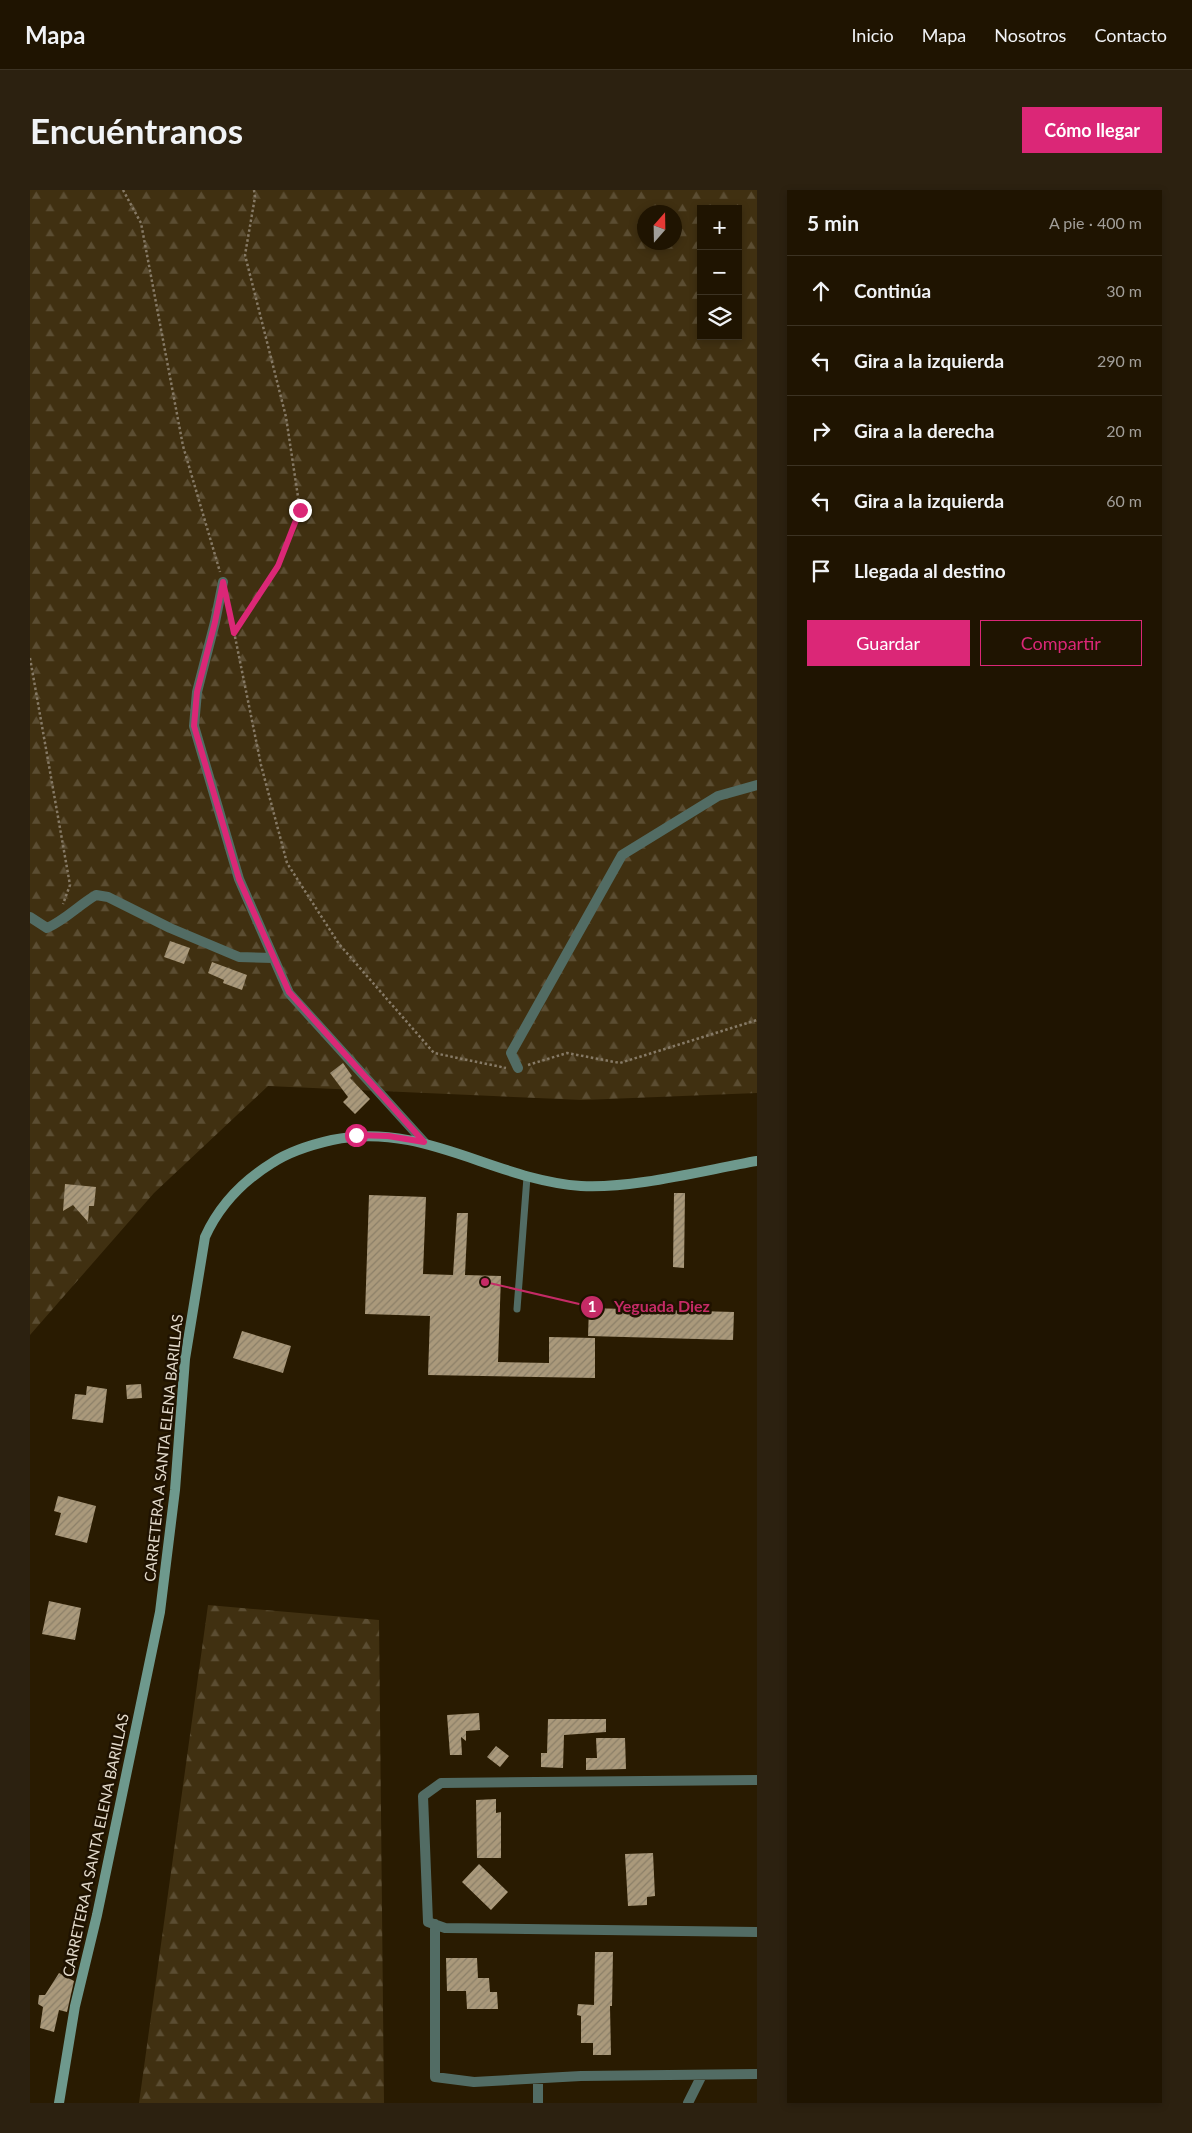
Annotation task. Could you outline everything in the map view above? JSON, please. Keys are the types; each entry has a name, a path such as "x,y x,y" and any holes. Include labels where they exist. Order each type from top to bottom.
{"main road":[{"name":"CARRETERA A SANTA ELENA BARILLAS","path":"59,2103 75,2006 97,1915 160,1612 175,1490 185,1359 205,1237 213,1218 230,1198 256,1173 282,1157 312,1144 356,1135 388,1136 424,1142 527,1177 583,1186 617,1184 757,1162"}],"street":[{"path":"223,582 197,692 194,726 239,879 289,992 424,1142"},
{"path":"518,1068 511,1053 622,855 718,796 757,785"},
{"path":"30,917 47,928 56,924 78,906 96,895 108,897 170,928 239,957 273,958"},
{"path":"757,1780 442,1783 423,1796 428,1922 445,1928 757,1932"},
{"path":"435,1924 435,2077 474,2082 582,2076 757,2074"},
{"path":"688,2103 702,2075"},
{"path":"538,2079 538,2103"}],"lane":[{"path":"517,1309 527,1177"}],"path":[{"path":"123,190 141,223 183,446 223,582"},
{"path":"234,633 278,566 300,510 286,417 245,254 255,197 254,190"},
{"path":"229,607 261,765 287,863 338,944 434,1053 512,1070 567,1053 620,1063 757,1020"},
{"path":"30,658 70,885 56,924"}],"green space":[{"path":"30,190 757,190 757,1093 583,1100 268,1086 154,1193 30,1335"},
{"path":"208,1605 379,1620 384,2103 139,2103"}],"building":[{"path":"170,941 190,948 184,964 164,957"},
{"path":"212,962 247,975 242,990 223,983 224,980 208,973"},
{"path":"343,1063 352,1076 350,1078 370,1099 355,1114 343,1102 348,1097 330,1073"},
{"path":"65,1184 96,1187 94,1206 89,1206 88,1222 73,1205 63,1211"},
{"path":"674,1193 685,1193 684,1268 673,1267"},
{"path":"369,1195 426,1197 423,1274 453,1275 457,1213 468,1213 465,1275 501,1276 498,1362 549,1363 549,1337 595,1338 595,1378 428,1375 430,1316 365,1314"},
{"path":"589,1308 734,1312 733,1340 588,1336"},
{"path":"242,1331 291,1346 283,1373 233,1358"},
{"path":"141,1384 142,1398 127,1399 126,1385"},
{"path":"87,1386 107,1389 103,1423 72,1419 75,1394 86,1395"},
{"path":"58,1496 96,1506 87,1543 55,1535 61,1513 54,1511"},
{"path":"49,1601 81,1608 75,1640 42,1634"},
{"path":"479,1713 480,1730 466,1731 466,1741 461,1737 462,1755 450,1755 447,1715"},
{"path":"548,1719 606,1719 606,1732 564,1735 563,1768 541,1767 541,1753 547,1753"},
{"path":"596,1738 625,1738 626,1769 586,1770 586,1758 597,1758"},
{"path":"496,1746 509,1756 500,1767 487,1757"},
{"path":"496,1799 496,1813 501,1812 501,1858 477,1858 476,1800"},
{"path":"653,1853 655,1896 647,1897 647,1905 628,1906 625,1854"},
{"path":"479,1864 508,1892 491,1910 462,1882"},
{"path":"595,1952 613,1952 612,2006 610,2006 611,2055 593,2055 593,2043 581,2043 581,2016 577,2015 578,2004 594,2005"},
{"path":"446,1958 477,1958 478,1978 489,1978 490,1992 497,1992 498,2009 467,2009 466,1991 447,1991"},
{"path":"59,1973 74,1981 67,2012 59,2010 54,2032 40,2028 43,2007 38,2004 39,1995 45,1995"}],"place":[{"name":"Yeguada Diez","path":"485,1282"}],"route":[{"path":"300,510 278,566 234,633 223,582 197,692 194,726 239,879 289,992 424,1142 388,1136 356,1135"}]}
